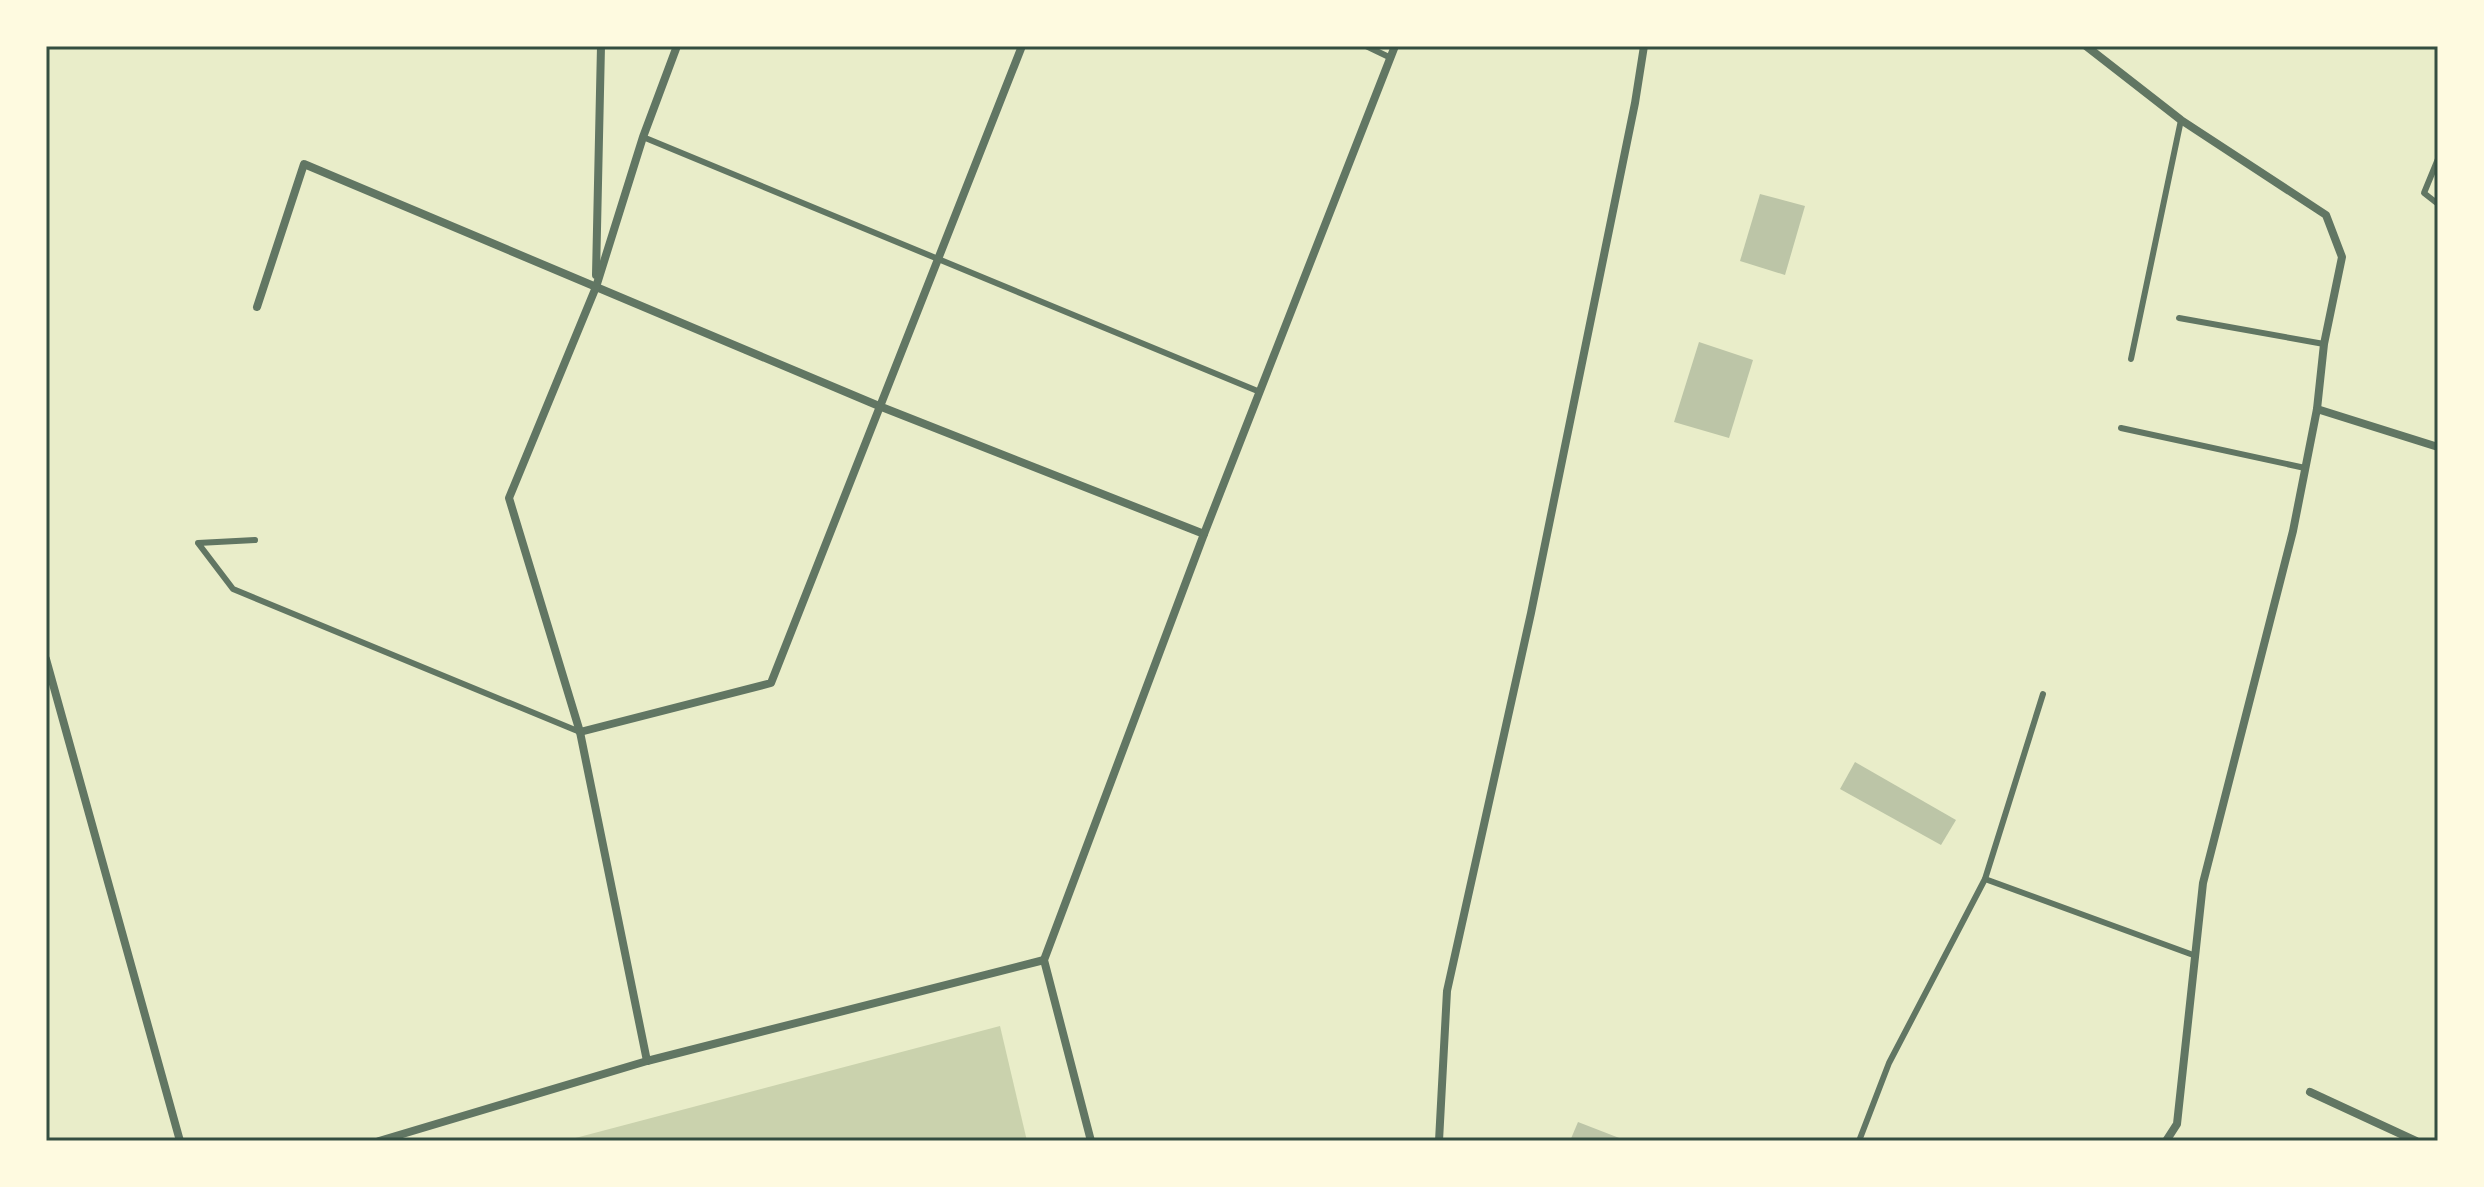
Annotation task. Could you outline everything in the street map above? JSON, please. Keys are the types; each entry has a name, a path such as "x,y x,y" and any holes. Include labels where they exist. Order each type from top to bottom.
{"street":[{"path":"596,287 601,46"},
{"path":"647,1061 580,732 509,498 596,287 643,137 677,46"},
{"path":"580,732 771,683 1022,46"},
{"path":"1091,1141 1044,960 1204,534 1395,46"},
{"path":"1439,1141 1447,991 1531,613 1644,46"},
{"path":"2086,46 2181,120 2326,215 2342,257 2324,344 2317,409 2293,531 2203,883 2177,1124 2166,1141"},
{"path":"257,307 304,164 879,406 1204,534"},
{"path":"2317,409 2438,447"},
{"path":"46,659 180,1141"},
{"path":"379,1141 647,1061 1044,960"},
{"path":"2310,1092 2416,1141"}],"lane":[{"path":"1366,46 1391,58"},
{"path":"2131,359 2181,120"},
{"path":"643,137 1260,392"},
{"path":"2438,159 2424,193 2438,204"},
{"path":"2179,318 2324,344"},
{"path":"2121,428 2305,468"},
{"path":"255,540 198,543 233,589 580,732"},
{"path":"1859,1141 1889,1063 1985,879 2043,694"},
{"path":"1985,879 2196,956"}],"green space":[{"path":"1000,1026 1027,1141 564,1141"}],"building":[{"path":"1760,194 1805,206 1785,275 1740,261"},
{"path":"1699,342 1753,360 1729,438 1674,422"},
{"path":"1855,762 1956,820 1941,845 1840,789"},
{"path":"1578,1122 1627,1141 1570,1141"}]}
